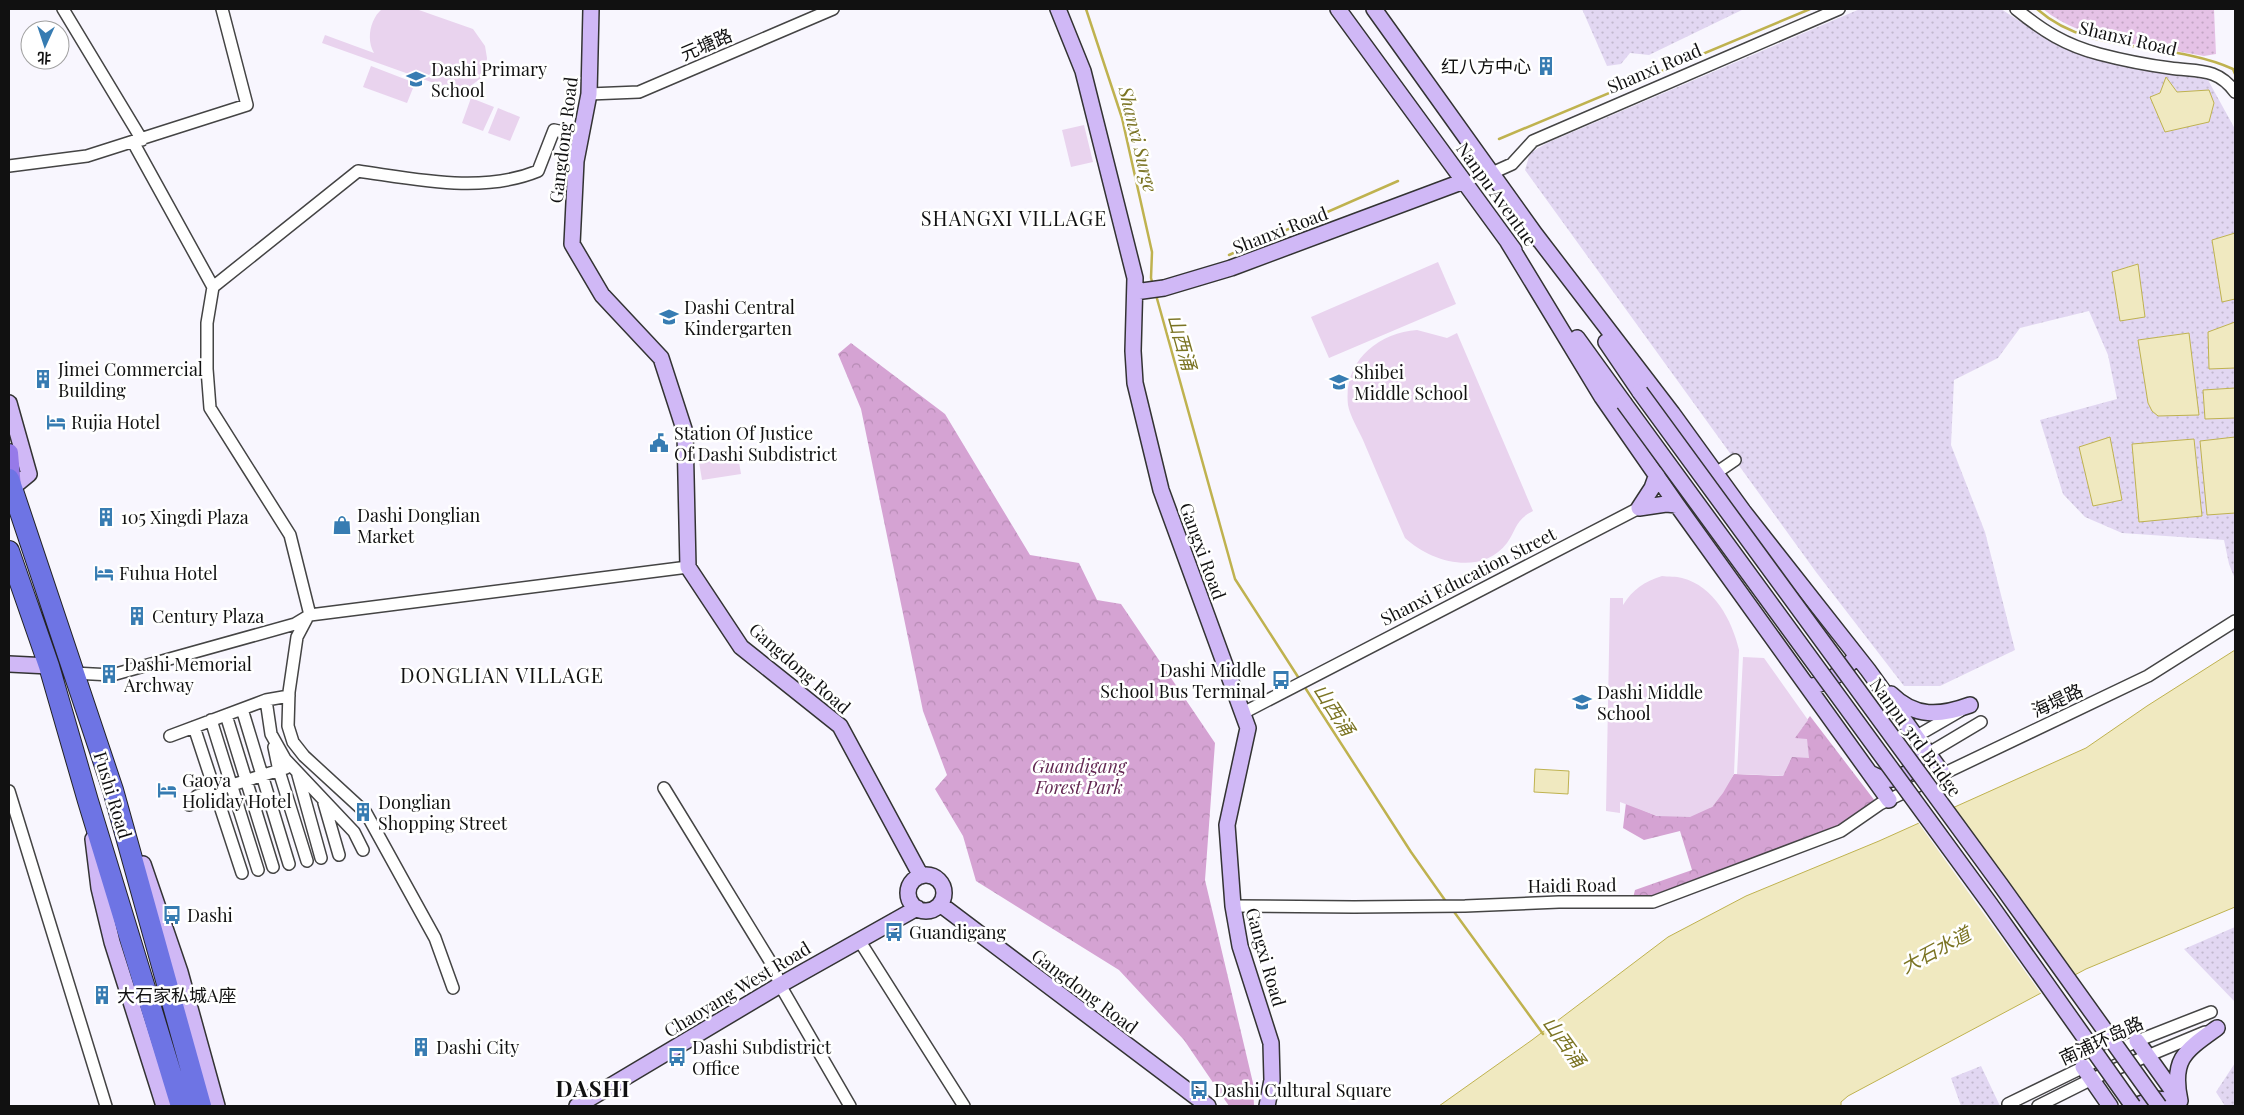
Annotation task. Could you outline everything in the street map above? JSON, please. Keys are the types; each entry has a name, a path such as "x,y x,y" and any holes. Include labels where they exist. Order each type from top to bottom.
{"highway":[{"name":"Fushi Road","path":"11,484 113,790 201,1106"},
{"name":"Fushi Road","path":"9,551 50,666 88,800 181,1106"}],"main road":[{"name":"Gangdong Road","path":"591,9 590,94 576,161 572,244 602,295 660,358 685,432 688,567 741,647 840,726 921,876"},
{"name":"Gangxi Road","path":"1058,9 1083,71 1135,278 1141,292 1133,351 1135,383 1161,490 1248,728 1227,824 1232,906 1240,946 1270,1044 1272,1080 1267,1106"},
{"name":"Nanpu Aventue","path":"1338,9 1990,904 2133,1106"},
{"name":"Nanpu Aventue","path":"1374,9 1535,234 1640,392"},
{"name":"Shanxi Road","path":"1141,292 1164,288 1231,268 1464,181"},
{"path":"1535,234 1743,511 1868,670 1943,774"},
{"path":"1508,242 1602,397 1677,505 1889,800"},
{"name":"Nanpu 3rd Bridge","path":"1640,392 2000,884 2159,1106"},
{"path":"9,404 29,474 11,484 9,453"},
{"path":"1639,508 1652,488 1657,474"},
{"path":"1639,508 1666,504 1677,505"},
{"path":"1808,687 1820,685 1842,673 1856,655"},
{"path":"9,664 50,666"},
{"path":"1868,670 1902,705 1914,711 1952,712 1970,705"},
{"path":"1870,774 1882,780 1891,780 1913,770 1922,746"},
{"path":"113,790 130,825 180,972 217,1106"},
{"path":"88,800 99,888 112,942 164,1106"},
{"path":"921,876 933,876 942,885 944,897 940,904 928,910 917,908 910,902 909,889 911,883 921,876"},
{"name":"Gangdong Road","path":"940,904 1208,1106"},
{"name":"Chaoyang West Road","path":"577,1106 780,984 917,908"},
{"path":"2182,1103 2176,1083 2177,1069 2181,1059 2191,1048 2217,1028"},
{"path":"2137,1041 2182,1103"},
{"path":"2088,1073 2110,1106"},
{"path":"2133,1106 2156,1099 2182,1103"}],"street":[{"path":"63,9 137,141 213,287 207,323 207,369 210,408 290,535 310,615 297,637 289,696 288,726 293,742 304,756 366,813 435,938 453,988"},
{"path":"9,166 87,156 247,105 222,9"},
{"name":"元塘路","path":"590,94 638,92 833,9"},
{"name":"Shanxi Road","path":"1492,173 1512,164 1534,141 1839,9"},
{"name":"Shanxi Road","path":"2016,9 2040,29 2059,40 2099,54 2171,68 2198,69 2210,73 2225,82 2235,92"},
{"path":"213,287 358,171 442,182 501,182 522,178 538,171 554,130 582,136"},
{"path":"1716,473 1735,460"},
{"name":"Shanxi Education Street","path":"1243,713 1639,508"},
{"path":"73,673 112,675 295,624 310,615 688,567"},
{"name":"海堤路","path":"1889,800 2148,676 2235,621"},
{"path":"170,736 266,700 289,696"},
{"path":"266,700 279,771 307,861"},
{"path":"1970,705 1922,733 1922,746 1981,722"},
{"path":"242,709 289,864"},
{"path":"226,715 273,867"},
{"path":"211,720 258,870"},
{"path":"194,727 242,873"},
{"path":"271,734 294,771 354,832 363,850"},
{"path":"189,805 197,796 215,790 279,771 294,771"},
{"path":"294,771 321,858"},
{"path":"664,788 773,966 780,984 850,1106"},
{"path":"9,791 106,1106"},
{"path":"324,800 339,854"},
{"name":"Haidi Road","path":"1232,906 1465,906 1559,902 1653,902 1841,831 1889,800"},
{"path":"859,940 964,1106"},
{"name":"南浦环岛路","path":"2038,1106 2137,1041 2211,1012"},
{"name":"南浦环岛路","path":"2008,1104 2088,1073 2147,1056 2217,1028"}],"shaded area":[{"path":"382,9 416,9 473,29 485,46 487,58 486,69 480,79 469,87 476,90 473,97 322,43 325,35 374,53 370,42 372,24"},
{"path":"1582,9 1744,9 1649,55 1630,53 1621,64 1607,66"},
{"path":"1860,9 2001,9 2053,43 2084,56 2208,80 2235,129 2235,579 2229,564 2224,540 2122,533 2085,517 2063,494 2040,420 2117,399 2108,355 2089,311 2020,328 1998,358 1954,380 1951,445 1985,532 2015,650 1940,686 1904,686 1816,572 1525,170 1530,153 1547,143"},
{"path":"2043,9 2214,9 2216,54 2204,56 2142,46 2099,36 2059,20"},
{"path":"371,66 415,83 407,103 363,87"},
{"path":"471,98 494,107 483,131 462,123"},
{"path":"498,108 520,117 510,141 488,133"},
{"path":"1084,125 1093,162 1071,167 1062,130"},
{"path":"1438,262 1456,304 1329,358 1311,317"},
{"path":"1417,330 1447,338 1457,333 1533,511 1520,521 1507,543 1496,554 1484,560 1470,563 1442,559 1428,554 1405,538 1349,409 1348,389 1351,375 1357,363 1366,352 1377,343 1389,337"},
{"path":"737,450 741,474 702,480 698,456"},
{"path":"1662,576 1680,577 1693,582 1712,596 1732,627 1739,650 1734,774 1712,807 1690,817 1657,816 1620,802 1620,813 1606,811 1610,598 1623,598 1623,605 1640,587"},
{"path":"1743,657 1764,658 1808,720 1795,738 1807,739 1809,758 1792,757 1783,776 1737,774"},
{"path":"2235,927 2235,1002 2184,949"},
{"path":"2235,1063 2235,1106 2225,1106 2216,1092"},
{"path":"1981,1066 2000,1106 1961,1106 1951,1078"}],"green space":[{"name":"Guandigang Forest Park","path":"851,343 945,414 1030,555 1079,563 1097,600 1121,604 1215,743 1205,880 1253,1083 1254,1106 1229,1106 1184,1040 1119,970 976,881 963,836 935,789 947,775 923,711 861,409 838,354"},
{"path":"1810,716 1875,801 1839,828 1651,898 1633,898 1635,890 1692,870 1680,831 1644,840 1623,828 1626,803 1657,816 1712,807 1734,774 1783,776 1794,738"}],"water":[{"path":"2166,77 2177,92 2209,90 2214,103 2209,122 2165,132 2150,97 2160,93"},
{"path":"2235,233 2235,299 2222,302 2212,240"},
{"path":"2138,264 2145,317 2120,321 2112,272"},
{"path":"2235,322 2235,368 2209,369 2208,332"},
{"path":"2189,333 2199,415 2158,416 2152,411 2148,403 2138,340"},
{"path":"2235,388 2235,418 2205,419 2203,390"},
{"path":"2110,437 2122,500 2093,506 2079,447"},
{"path":"2235,437 2235,513 2207,515 2200,441"},
{"path":"2194,439 2202,516 2139,522 2132,444"},
{"name":"大石水道","path":"2235,650 2235,907 2086,969 1848,1096 1841,1102 1841,1106 1439,1106 1532,1040 1668,937 1746,896 1879,841 2086,748 2147,706"},
{"path":"1535,769 1569,771 1568,794 1534,792"}],"pier":[{"path":"1951,806 2075,977 2042,995 1917,821"}],"waterway":[{"name":"Shanxi Surge","path":"1086,9 1122,118 1152,252 1151,278 1153,285"},
{"path":"1499,139 1810,9"},
{"path":"2037,9 2058,24 2082,35 2209,60 2233,69 2235,74"},
{"path":"1229,255 1398,181"},
{"name":"山西涌","path":"1156,295 1235,579 1300,680"},
{"name":"山西涌","path":"1304,686 1411,852 1447,903"},
{"name":"山西涌","path":"1452,909 1543,1034"}],"place":[{"name":"红八方中心","path":"1546,66"},
{"name":"Dashi Primary School","path":"416,79"},
{"name":"Dashi Central Kindergarten","path":"669,317"},
{"name":"Jimei Commercial Building","path":"43,379"},
{"name":"Shibei Middle School","path":"1339,382"},
{"name":"Rujia Hotel","path":"56,422"},
{"name":"Station Of Justice Of Dashi Subdistrict","path":"659,443"},
{"name":"105 Xingdi Plaza","path":"106,517"},
{"name":"Dashi Donglian Market","path":"342,525"},
{"name":"Fuhua Hotel","path":"104,573"},
{"name":"Century Plaza","path":"137,616"},
{"name":"Dashi Memorial Archway","path":"109,674"},
{"name":"Dashi Middle School Bus Terminal","path":"1281,680"},
{"name":"Dashi Middle School","path":"1582,702"},
{"name":"Gaoya Holiday Hotel","path":"167,790"},
{"name":"Donglian Shopping Street","path":"363,812"},
{"name":"Dashi","path":"172,915"},
{"name":"Guandigang","path":"894,932"},
{"name":"大石家私城A座","path":"102,995"},
{"name":"Dashi City","path":"421,1047"},
{"name":"Dashi Subdistrict Office","path":"677,1057"},
{"name":"Dashi Cultural Square","path":"1199,1090"}],"district":[{"name":"SHANGXI VILLAGE","path":"1014,217"},
{"name":"DONGLIAN VILLAGE","path":"502,674"},
{"name":"DASHI","path":"593,1088"}]}
